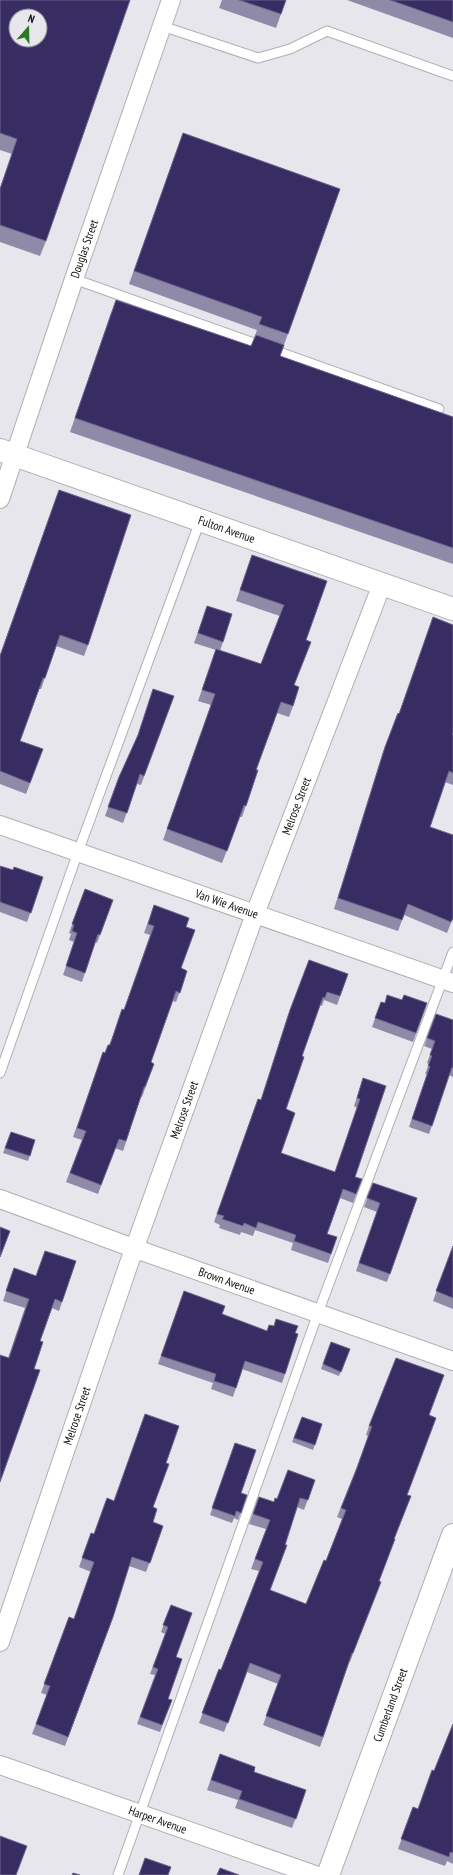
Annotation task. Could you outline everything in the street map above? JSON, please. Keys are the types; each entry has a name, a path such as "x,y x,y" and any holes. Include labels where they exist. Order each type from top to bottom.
{"street":[{"name":"Douglas Street","path":"0,499 8,453 74,279 171,0"},
{"name":"Fulton Avenue","path":"8,453 201,519 453,609"},
{"name":"Melrose Street","path":"0,1642 125,1276 136,1249 255,914 382,584"},
{"name":"Van Wie Avenue","path":"0,825 448,981"},
{"name":"Brown Avenue","path":"0,1199 136,1249 453,1361"},
{"name":"Cumberland Street","path":"328,1875 453,1536"},
{"name":"Harper Avenue","path":"0,1765 315,1875"}],"lane":[{"path":"162,26 258,58 290,49 327,31 453,76"},
{"path":"74,279 439,409"},
{"path":"0,1073 78,852 201,519"},
{"path":"118,1875 318,1313 448,981 453,952"}],"building":[{"path":"0,0 130,0 46,241 0,225 0,189 17,139 0,133"},
{"path":"239,0 286,0 281,14"},
{"path":"390,0 453,0 453,22"},
{"path":"183,133 340,189 288,334 259,324 262,317 134,271"},
{"path":"116,300 251,346 256,335 284,345 280,356 453,417 453,548 75,418"},
{"path":"59,490 131,515 88,645 60,635 45,678 43,678 20,741 43,749 30,783 0,771 0,656"},
{"path":"252,555 327,581 306,640 311,642 294,685 299,687 293,706 281,702 256,770 258,770 246,806 244,805 227,851 167,829 215,694 202,690 216,649 261,664 284,605 240,590"},
{"path":"207,606 232,614 223,642 198,633"},
{"path":"433,617 453,625 453,773 449,771 430,827 453,835 453,918 451,922 408,904 402,920 338,898 385,747 398,713 399,714"},
{"path":"153,689 174,696 144,776 140,774 127,813 108,807 119,777 138,735"},
{"path":"0,866 13,870 14,867 43,877 31,913 0,902"},
{"path":"85,889 113,900 100,935 98,934 85,973 66,966 77,933 72,931 74,925 72,924"},
{"path":"154,905 189,918 186,927 195,930 181,968 187,971 180,993 176,991 151,1062 154,1064 144,1087 126,1141 119,1139 101,1185 70,1173 86,1131 77,1128 103,1052 105,1053 108,1045 110,1045 122,1009 124,1010 154,926 148,924"},
{"path":"309,960 348,974 340,996 327,992 325,998 323,997 302,1056 304,1057 286,1109 295,1113 281,1153 335,1172 360,1099 357,1098 363,1078 386,1086 355,1177 362,1179 356,1194 343,1189 327,1234 337,1237 331,1254 294,1241 296,1235 258,1222 256,1228 244,1223 243,1226 222,1219 224,1216 217,1214 258,1099 261,1100 290,1010"},
{"path":"387,995 402,1000 404,995 427,1003 416,1033 375,1018 381,1002 385,1003"},
{"path":"436,1014 453,1020 453,1068 452,1067 432,1126 412,1119 430,1066 428,1066 432,1056 430,1055 435,1041 427,1038"},
{"path":"11,1132 35,1140 30,1156 5,1148"},
{"path":"373,1183 417,1198 390,1274 359,1263 380,1203 367,1198"},
{"path":"0,1227 10,1231 0,1257"},
{"path":"453,1246 453,1298 436,1291"},
{"path":"45,1251 76,1261 62,1302 55,1299 40,1341 43,1342 34,1369 40,1370 0,1482 0,1355 9,1358 29,1299 6,1291 14,1268 36,1276"},
{"path":"184,1291 225,1306 222,1314 267,1331 269,1325 274,1326 276,1319 298,1326 295,1333 298,1334 285,1374 245,1361 236,1388 214,1381 216,1374 161,1356"},
{"path":"331,1342 350,1349 341,1372 323,1364"},
{"path":"396,1358 444,1375 429,1415 436,1418 407,1495 411,1496 379,1581 381,1582 352,1653 323,1737 266,1716 281,1675 250,1663 228,1723 202,1713 219,1669 221,1670 263,1562 255,1559 270,1520 253,1514 259,1497 274,1502 275,1498 277,1499 288,1470 315,1480 308,1500 300,1498 285,1545 287,1545 270,1590 306,1604 324,1560 326,1561 346,1510 341,1508 372,1426 369,1426"},
{"path":"145,1414 179,1426 166,1463 169,1464 153,1507 157,1509 153,1522 163,1526 150,1563 132,1557 113,1617 68,1737 36,1724 50,1686 44,1684 69,1617 74,1619 94,1562 82,1558 91,1533 94,1534 107,1498 114,1501"},
{"path":"302,1417 322,1424 315,1445 294,1438"},
{"path":"235,1443 256,1450 241,1493 247,1495 241,1513 236,1511 235,1516 212,1508"},
{"path":"171,1605 192,1613 176,1657 182,1659 168,1699 172,1700 162,1725 140,1717 158,1669 153,1667 168,1627 163,1625"},
{"path":"453,1724 453,1853 450,1852 449,1857 401,1839 413,1807 418,1809 432,1770 434,1771"},
{"path":"220,1754 255,1767 254,1772 306,1790 296,1819 239,1799 242,1791 211,1780"},
{"path":"0,1836 27,1846 16,1875 0,1875"},
{"path":"145,1858 171,1867 168,1875 139,1875"},
{"path":"220,1868 239,1875 217,1875"}]}
